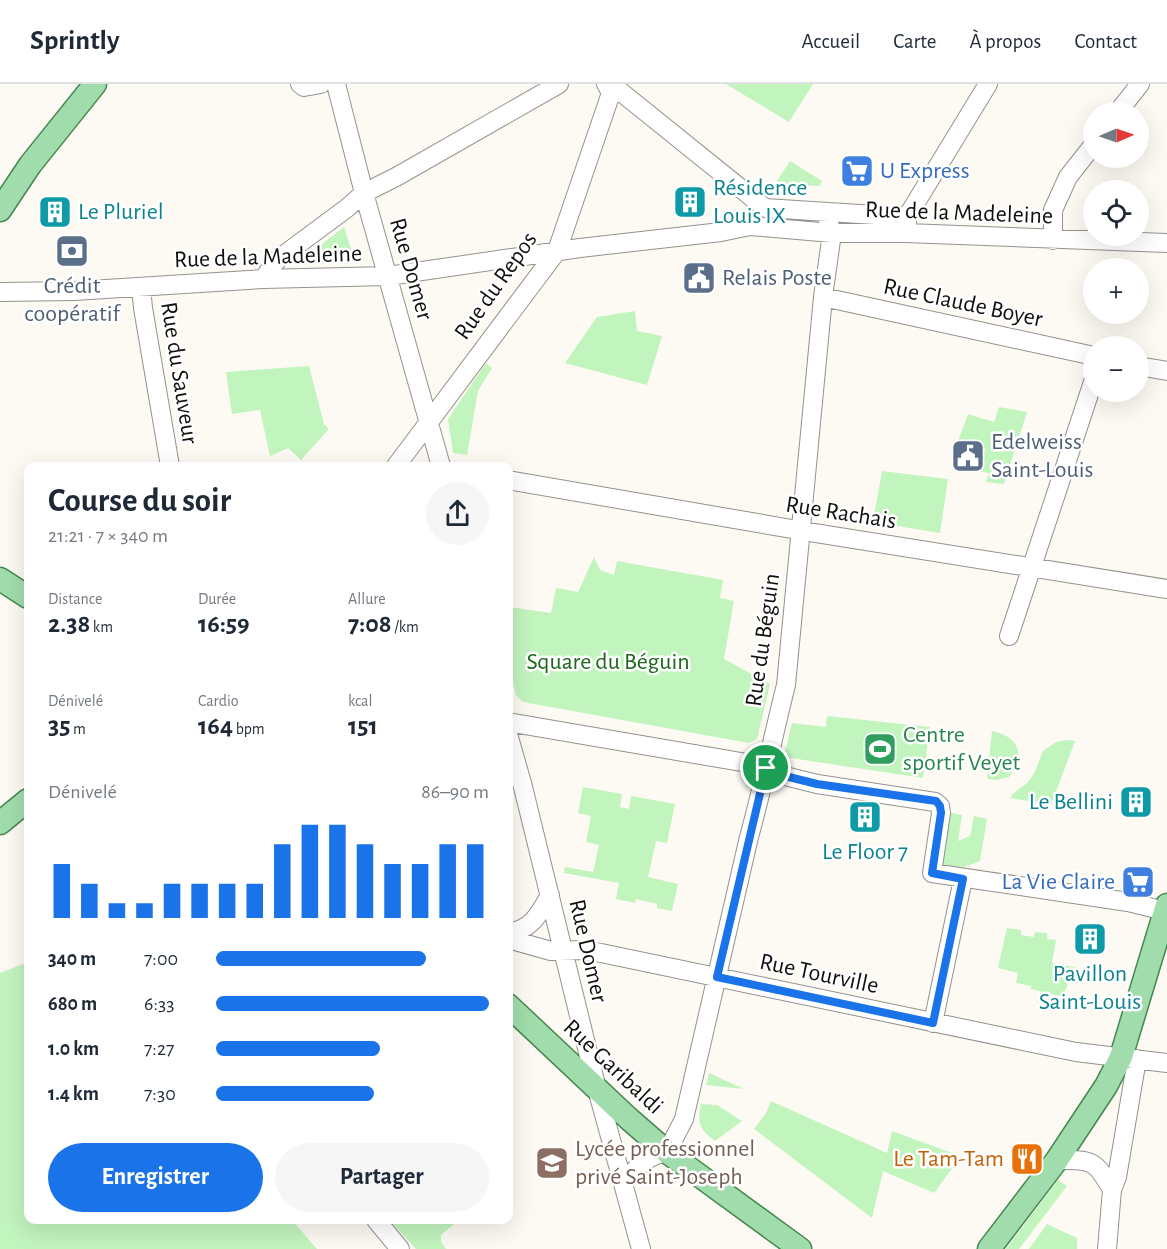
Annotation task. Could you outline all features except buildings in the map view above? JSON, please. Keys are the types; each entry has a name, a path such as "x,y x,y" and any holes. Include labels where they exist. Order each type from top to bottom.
{"main road":[{"path":"0,210 30,165 95,84"},
{"path":"0,579 24,594"},
{"path":"0,823 24,803"},
{"path":"989,1249 1057,1160 1106,1086 1129,1058 1166,908"},
{"name":"Rue Garibaldi","path":"513,1010 667,1152 800,1249"}],"street":[{"path":"300,84 304,87 321,84"},
{"name":"Rue Domer","path":"336,84 364,193 440,462"},
{"path":"263,279 277,260 364,193 559,84"},
{"path":"609,84 755,202 750,226"},
{"name":"Rue du Repos","path":"399,462 442,408 557,251 608,103 611,93 609,84"},
{"path":"907,225 988,84"},
{"path":"1126,102 1140,84"},
{"path":"1053,240 1053,210 1068,177 1083,158"},
{"name":"Rue de la Madeleine","path":"755,202 765,208 1053,240 1167,243"},
{"name":"Rue du Béguin","path":"667,1152 684,1119 786,685 823,297 832,233 826,213"},
{"name":"Rue de la Madeleine","path":"0,292 74,291 263,279 276,281 388,276 557,251 721,232 750,226 832,233 907,225"},
{"name":"Rue du Sauveur","path":"141,287 169,462"},
{"name":"Rue Claude Boyer","path":"823,297 1083,354"},
{"path":"1149,368 1167,371"},
{"path":"1009,636 1086,402"},
{"name":"Rue Rachais","path":"513,481 801,531 1167,589"},
{"path":"513,723 766,768 781,775 817,784 936,801 941,813 932,873 1166,908"},
{"name":"Rue Domer","path":"513,753 597,1089 641,1249"},
{"path":"933,1023 963,879"},
{"path":"513,932 530,925 539,916 550,895"},
{"name":"Rue Tourville","path":"513,940 550,951 583,950 601,953 1076,1052 1167,1063"},
{"path":"1107,1247 1112,1190 1117,1177 1129,1058"},
{"path":"624,1181 642,1161 655,1154 667,1152"},
{"path":"1057,1160 1093,1162 1100,1169 1112,1190"},
{"path":"379,1224 400,1249"}],"green space":[{"path":"726,84 813,84 789,122"},
{"path":"790,161 822,181 819,186 775,184"},
{"path":"344,227 355,261 300,265 299,262"},
{"path":"635,311 637,331 662,336 647,385 565,363 597,317"},
{"path":"486,363 492,368 478,391 467,455 453,453 448,419"},
{"path":"309,366 324,424 329,429 301,460 288,448 270,456 260,410 232,414 226,372"},
{"path":"999,407 1027,412 1004,484 986,482 989,473 978,471 985,449 958,441 968,414 994,422"},
{"path":"882,471 948,479 940,533 873,522"},
{"name":"Square du Béguin","path":"594,557 600,570 614,575 617,561 723,580 720,598 734,601 724,659 770,684 757,739 749,743 523,702 516,695 513,683 513,608 551,613 556,588 578,592"},
{"path":"827,716 930,727 923,778 784,757 792,723 826,727"},
{"path":"992,731 1014,742 1018,754 1015,769 1009,777 997,780 987,779"},
{"path":"1075,741 1051,805 1010,798 1031,778 1043,751 1056,742"},
{"path":"583,787 622,794 620,807 629,809 631,796 675,804 667,843 656,841 648,877 678,884 672,911 657,908 657,904 636,899 635,903 616,899 619,883 564,873 565,867 593,872 599,845 586,842 591,816 578,813"},
{"path":"948,812 962,815 958,841 970,836 974,816 987,819 980,861 964,867 954,866 953,871 939,869"},
{"path":"1007,928 1021,930 1021,935 1034,937 1035,932 1047,933 1047,939 1056,940 1052,963 1079,968 1075,979 1070,978 1063,997 1016,983 1018,973 998,968"},
{"path":"24,964 24,1224 295,1224 317,1249 0,1249 0,973"},
{"path":"709,1073 744,1089 706,1085"},
{"path":"771,1101 887,1153 892,1131 952,1153 950,1161 956,1163 934,1193 883,1171 872,1218 754,1129 766,1113"},
{"path":"701,1104 717,1105 742,1121 715,1141 702,1129 699,1121"},
{"path":"1058,1180 1067,1186 1019,1249 1006,1249"},
{"path":"393,1224 454,1224 441,1235 441,1242 446,1249 416,1249"},
{"path":"1047,1224 1077,1238 1077,1249 1029,1249"}],"place":[{"name":"U Express","path":"857,171"},
{"name":"Résidence Louis IX","path":"690,202"},
{"name":"Le Pluriel","path":"55,212"},
{"name":"Crédit coopératif","path":"72,251"},
{"name":"Relais Poste","path":"699,278"},
{"name":"Edelweiss Saint-Louis","path":"968,456"},
{"name":"Centre sportif Veyet","path":"880,749"},
{"name":"Le Bellini","path":"1136,802"},
{"name":"Le Floor 7","path":"865,817"},
{"name":"La Vie Claire","path":"1138,882"},
{"name":"Pavillon Saint-Louis","path":"1090,939"},
{"name":"Le Tam-Tam","path":"1027,1159"},
{"name":"Lycée professionnel privé Saint-Joseph","path":"552,1163"}],"route":[{"path":"766,768 781,775 817,784 936,801 940,806 941,813 932,873 963,879 933,1023 717,977 766,768"}]}
